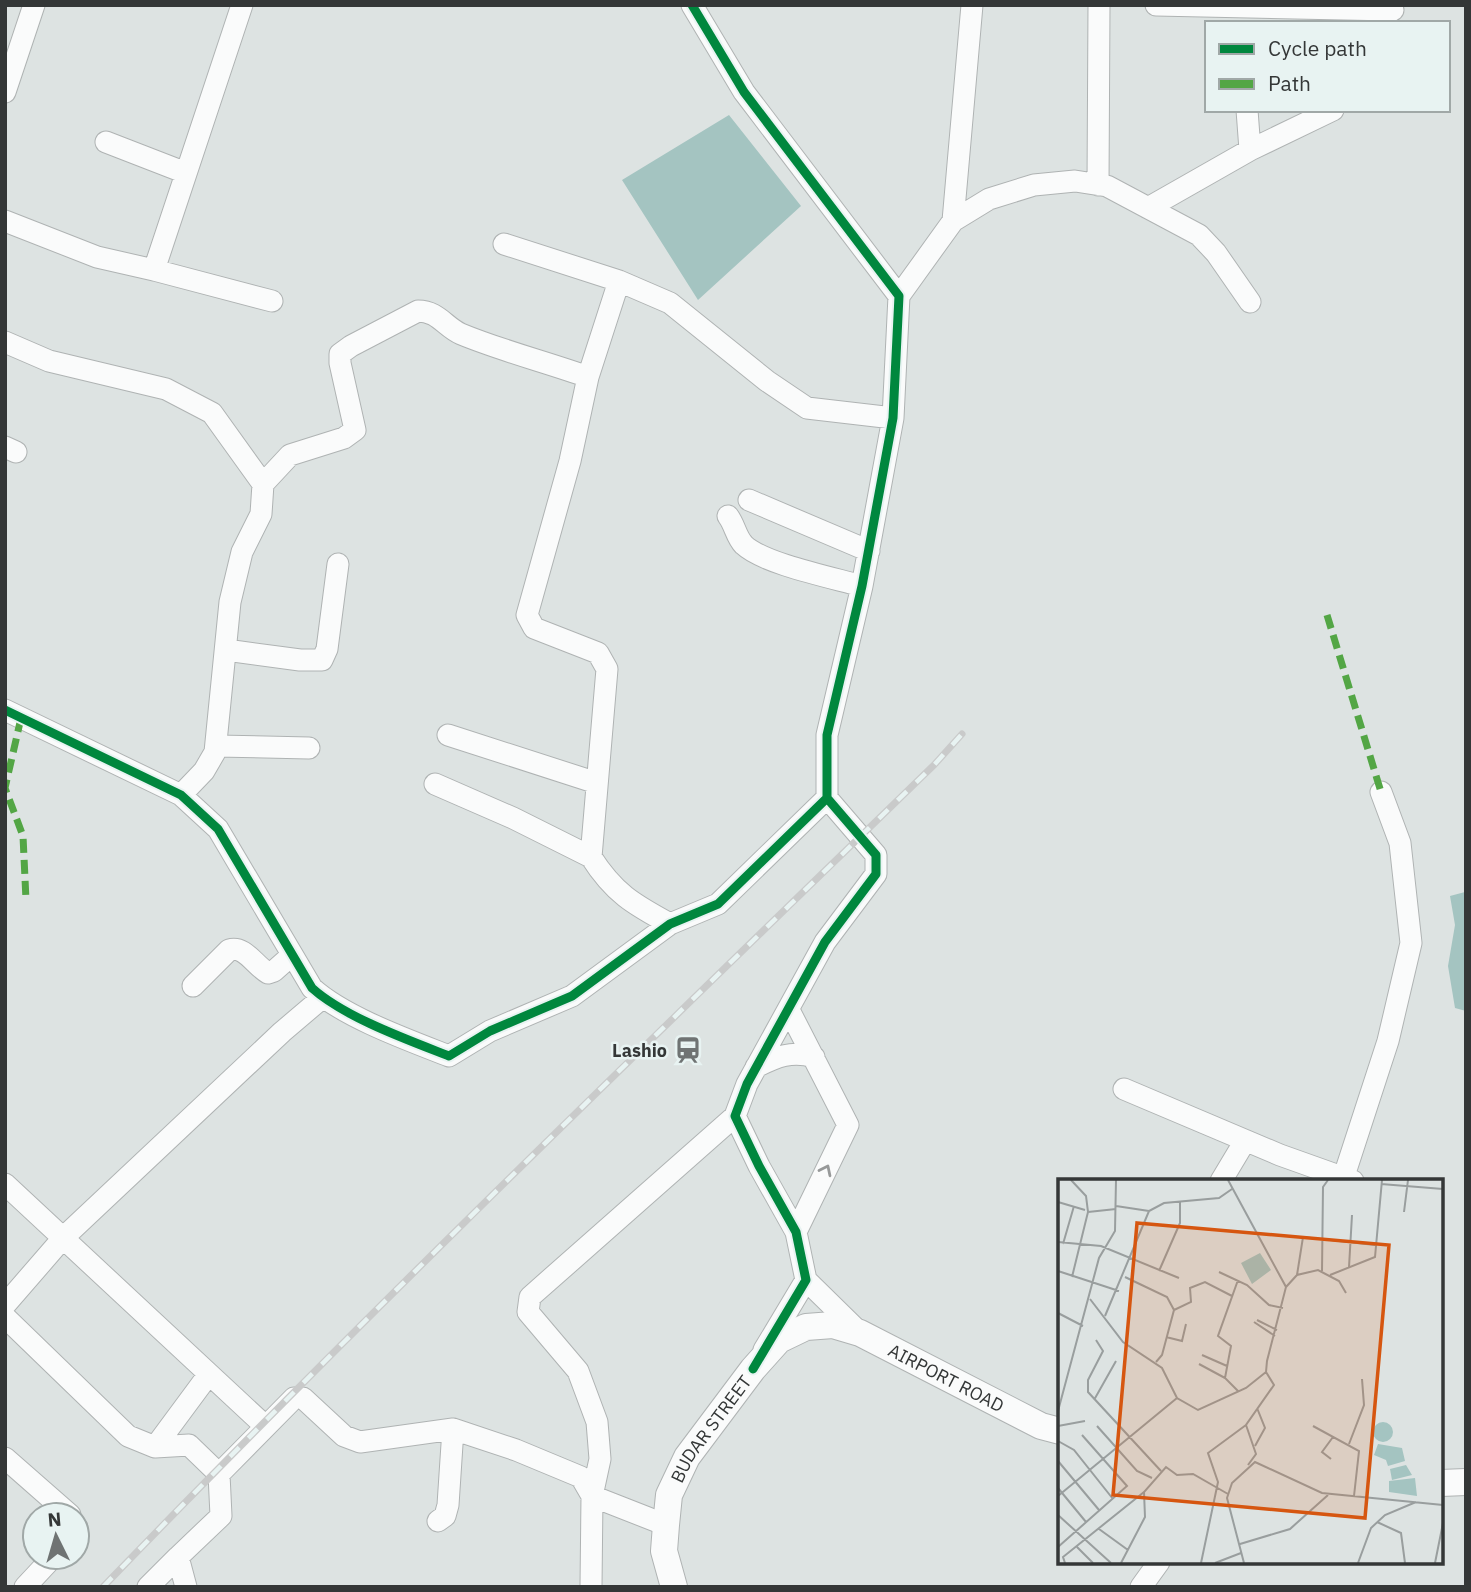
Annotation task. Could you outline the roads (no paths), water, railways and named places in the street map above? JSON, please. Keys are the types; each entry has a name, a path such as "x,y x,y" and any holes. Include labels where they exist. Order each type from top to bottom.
{"main road":[{"name":"AIRPORT ROAD","path":"833,1325 860,1333 1041,1426 1058,1430"},
{"name":"BUDAR STREET","path":"674,1587 664,1551 669,1495 687,1457 753,1369 779,1340 806,1327 833,1325"},
{"path":"1443,1483 1466,1482"}],"street":[{"path":"5,92 34,5"},
{"path":"154,270 242,5"},
{"path":"692,5 744,92 899,296"},
{"path":"953,221 972,5"},
{"path":"1098,185 1099,5"},
{"path":"1156,5 1251,12 1394,13"},
{"path":"1247,112 1250,150"},
{"path":"1148,208 1250,150 1329,112"},
{"path":"106,142 186,173"},
{"path":"591,1587 592,1496 600,1460 597,1422 578,1371 528,1312 530,1297 735,1116 756,1067 825,942 876,874 876,855 827,798 827,735 862,586 893,418 899,296 953,221 989,199 1034,185 1075,181 1107,186 1199,235 1216,253 1250,302"},
{"path":"5,221 97,257 272,301"},
{"path":"505,244 619,281 670,303 767,381 807,408 893,418"},
{"path":"591,857 607,669 598,653 534,628 527,615 570,461 588,377 619,281"},
{"path":"181,795 204,771 215,752 235,574 242,552 261,514 263,484 290,455 352,434 355,430 340,354 418,311 432,313 460,334 588,377"},
{"path":"5,342 49,361 166,389 212,413 263,484"},
{"path":"749,500 869,551"},
{"path":"728,516 743,544 766,558 862,586"},
{"path":"226,649 300,660 322,660 327,649 338,564"},
{"path":"5,710 181,795 218,829 312,988 322,998 389,1033 449,1056 490,1031 572,996 670,924 718,904 827,798"},
{"path":"448,735 597,783"},
{"path":"216,746 309,748"},
{"path":"435,784 513,818 591,857 606,881 636,905 670,924"},
{"path":"1124,1089 1280,1156 1348,1178 1388,1041 1410,943 1400,843 1381,792"},
{"path":"193,986 234,948 241,950 268,973 292,955"},
{"path":"5,1305 63,1238 282,1032 322,998"},
{"path":"789,1010 848,1125 796,1232"},
{"path":"756,1067 790,1054 802,1053 814,1058"},
{"path":"735,1116 743,1137 796,1232 806,1280 860,1333"},
{"path":"1222,1179 1245,1141"},
{"path":"5,1184 265,1426"},
{"path":"753,1369 806,1280"},
{"path":"5,1317 128,1436 155,1447 189,1445 219,1474 221,1517 148,1587"},
{"path":"155,1447 209,1374"},
{"path":"219,1474 294,1398 303,1398 344,1436 360,1442 453,1429 516,1450 581,1477 592,1496 666,1525"},
{"path":"438,1521 446,1516 448,1505 453,1429"},
{"path":"5,1458 54,1501"},
{"path":"178,1557 186,1587"},
{"path":"1141,1587 1158,1564"},
{"path":"25,1587 40,1571"}],"water":[{"path":"729,115 801,206 698,300 622,180"},
{"path":"1466,892 1466,1011 1455,1008 1448,966 1455,925 1450,896"}],"railway":[{"path":"103,1587 411,1275 934,765 962,734"}],"place":[{"name":"Lashio","path":"688,1050"}]}
